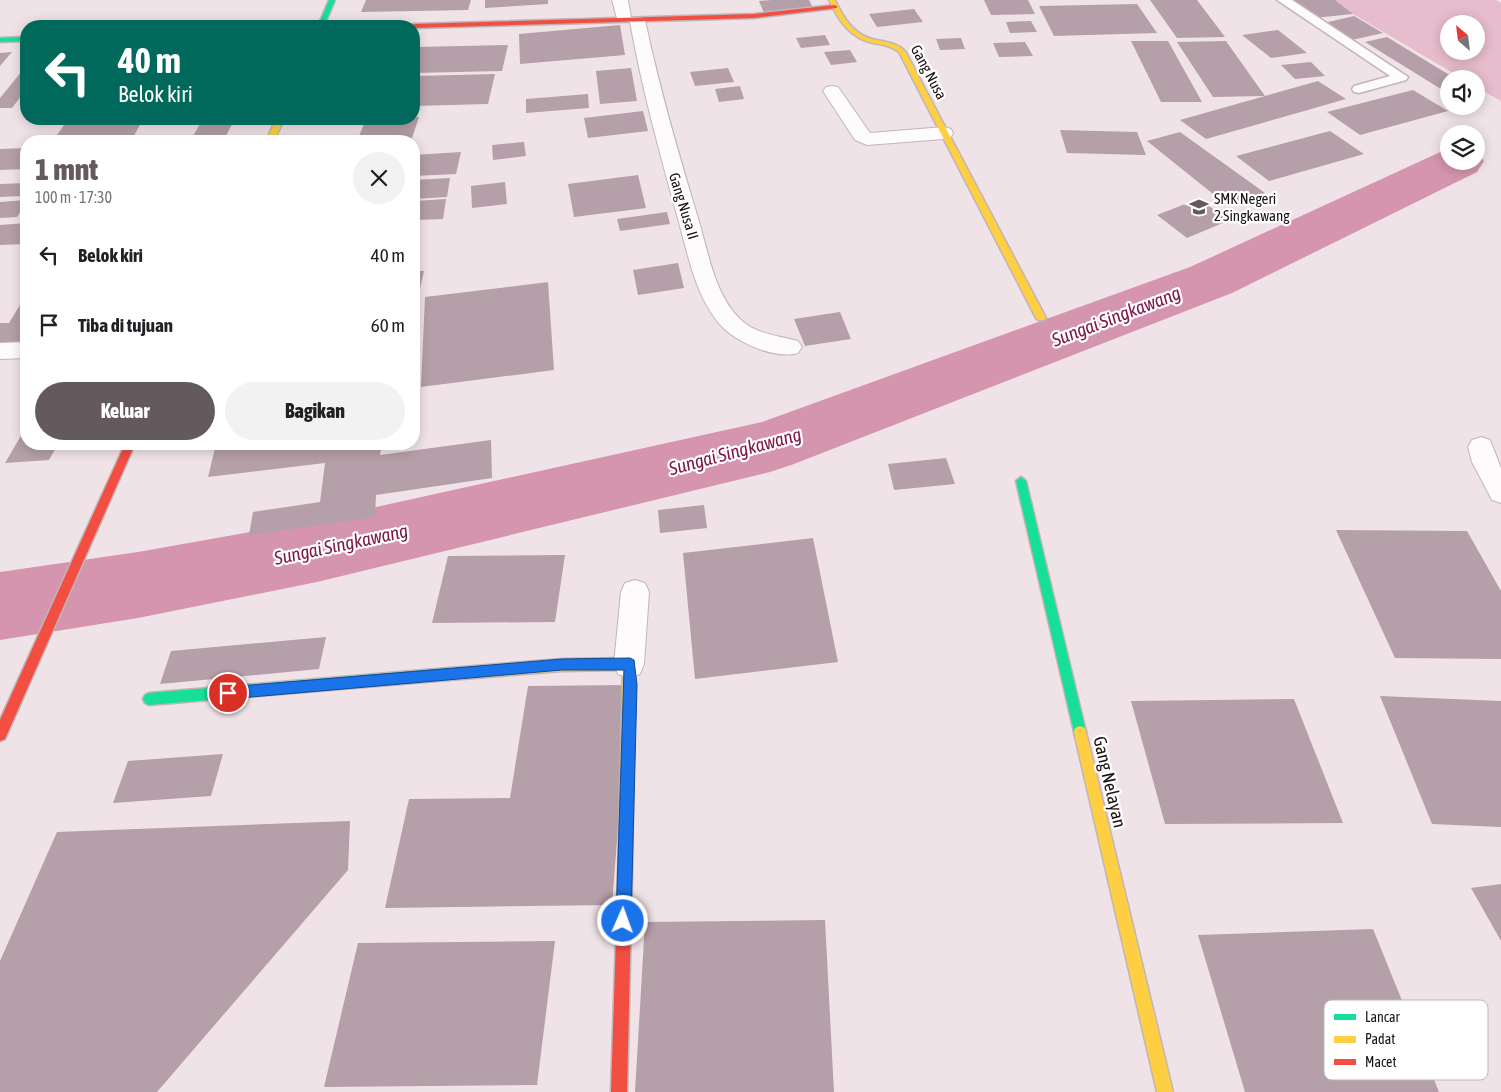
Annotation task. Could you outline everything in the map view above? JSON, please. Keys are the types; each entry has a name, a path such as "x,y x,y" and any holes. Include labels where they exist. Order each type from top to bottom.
{"street":[{"path":"324,20 332,0"},
{"name":"Gang Nusa II","path":"620,0 630,19 645,62 663,137 708,286 724,315 739,330 756,341 790,347"},
{"name":"Gang Nusa","path":"420,26 754,16 834,4 846,25 859,36 897,45 1041,318"},
{"path":"0,40 20,39"},
{"path":"832,91 862,136 867,140 944,133"},
{"path":"0,351 20,350"},
{"path":"1481,447 1485,462 1501,493"},
{"path":"0,736 127,450"},
{"name":"Gang Nelayan","path":"1021,481 1165,1092"},
{"path":"619,1092 630,664 635,592"},
{"path":"149,699 562,665 630,664"}],"lane":[{"path":"1283,0 1401,77 1359,89"}],"shaded area":[{"path":"1335,0 1496,0 1501,3 1501,101 1485,92 1485,70 1448,70 1353,14"}],"building":[{"path":"366,0 471,0 468,10 361,12"},
{"path":"485,0 548,0 548,4 485,8"},
{"path":"809,0 813,8 764,13 759,1"},
{"path":"984,0 1028,0 1035,14 991,15"},
{"path":"1150,0 1197,0 1225,37 1177,38"},
{"path":"1293,0 1335,0 1353,14 1314,18"},
{"path":"1137,4 1157,33 1054,36 1039,6"},
{"path":"914,9 923,22 877,27 869,14"},
{"path":"1354,16 1383,33 1352,40 1324,23"},
{"path":"1031,21 1037,32 1010,33 1006,22"},
{"path":"620,25 625,55 520,64 519,34"},
{"path":"1278,30 1307,53 1271,58 1242,35"},
{"path":"825,35 830,45 801,48 796,38"},
{"path":"1387,37 1441,70 1440,88 1365,42"},
{"path":"961,38 965,49 940,50 936,39"},
{"path":"1131,41 1168,41 1202,102 1161,102"},
{"path":"1226,41 1265,96 1213,97 1177,42"},
{"path":"1025,42 1033,56 999,57 993,43"},
{"path":"508,45 502,71 420,73 420,47"},
{"path":"850,50 857,62 831,65 824,52"},
{"path":"12,52 0,66 0,53"},
{"path":"1311,62 1325,76 1295,79 1281,65"},
{"path":"631,68 637,101 600,104 596,71"},
{"path":"728,68 734,82 695,86 690,72"},
{"path":"20,73 20,98 12,108 0,108 0,98"},
{"path":"495,74 488,104 420,106 420,76"},
{"path":"1318,81 1346,99 1206,139 1180,120"},
{"path":"740,86 744,99 719,102 715,89"},
{"path":"1413,90 1440,106 1440,113 1360,135 1327,112"},
{"path":"588,94 589,108 526,113 526,99"},
{"path":"643,111 648,131 588,138 584,118"},
{"path":"64,125 140,125 134,135 57,135"},
{"path":"199,125 232,125 226,135 194,135"},
{"path":"364,125 416,125 413,135 359,135"},
{"path":"1060,130 1137,132 1146,155 1067,153"},
{"path":"1330,131 1364,154 1269,181 1236,156"},
{"path":"1180,132 1265,193 1228,206 1147,141"},
{"path":"524,142 526,156 493,160 492,145"},
{"path":"20,148 20,169 0,170 0,149"},
{"path":"461,152 456,174 420,176 420,155"},
{"path":"638,175 646,208 574,217 568,184"},
{"path":"450,178 447,197 420,199 420,180"},
{"path":"505,182 507,204 472,208 471,186"},
{"path":"20,183 20,196 0,197 0,184"},
{"path":"446,199 443,219 420,220 420,201"},
{"path":"1198,199 1230,220 1187,238 1157,215"},
{"path":"20,200 20,213 17,217 0,218 0,202"},
{"path":"667,212 670,224 620,231 617,219"},
{"path":"20,223 20,244 0,245 0,225"},
{"path":"678,263 684,288 638,295 633,270"},
{"path":"420,271 424,271 420,288"},
{"path":"548,282 554,370 421,387 425,297"},
{"path":"20,305 20,347 0,348 0,323 9,323"},
{"path":"840,312 851,339 805,346 794,319"},
{"path":"20,437 20,450 55,450 49,460 5,463"},
{"path":"491,440 492,478 376,495 375,517 249,535 253,512 320,502 325,463 208,477 215,450 381,450 380,455"},
{"path":"946,458 955,484 894,490 888,464"},
{"path":"704,505 707,528 660,533 658,510"},
{"path":"1336,530 1467,531 1501,591 1501,659 1395,658"},
{"path":"813,538 838,662 695,679 683,553"},
{"path":"565,555 555,622 432,623 448,556"},
{"path":"326,637 319,669 160,684 171,651"},
{"path":"629,685 612,905 385,908 409,799 510,798 528,686"},
{"path":"1380,696 1501,701 1501,827 1432,824"},
{"path":"1294,699 1343,823 1165,824 1131,701"},
{"path":"223,754 211,796 113,803 128,761"},
{"path":"350,821 348,870 157,1092 0,1092 0,961 57,832"},
{"path":"1501,884 1501,941 1471,888"},
{"path":"825,920 834,1092 635,1092 645,922"},
{"path":"1373,929 1402,1000 1324,1000 1324,1080 1434,1080 1439,1092 1245,1092 1198,935"},
{"path":"555,941 537,1085 324,1087 358,943"}],"waterway":[{"name":"Sungai Singkawang","path":"0,606 138,585 317,551 770,446 1211,280 1440,170"}],"traffic: fast":[{"path":"324,20 332,0"},
{"path":"0,40 20,39"},
{"path":"1021,481 1080,732"},
{"path":"149,699 449,674"}],"traffic: slow":[{"path":"832,0 843,20 852,31 865,39 892,45 902,51 1041,318"},
{"path":"273,135 277,125"},
{"path":"449,674 562,665 629,664 625,876"},
{"path":"1080,732 1165,1092"}],"traffic: jam":[{"path":"420,26 754,16 835,7"},
{"path":"0,735 127,450"},
{"path":"619,1092 625,876"}],"place":[{"name":"SMK Negeri 2 Singkawang","path":"1199,207"}],"route":[{"path":"228,693 562,665 594,663 630,664 623,921"}]}
